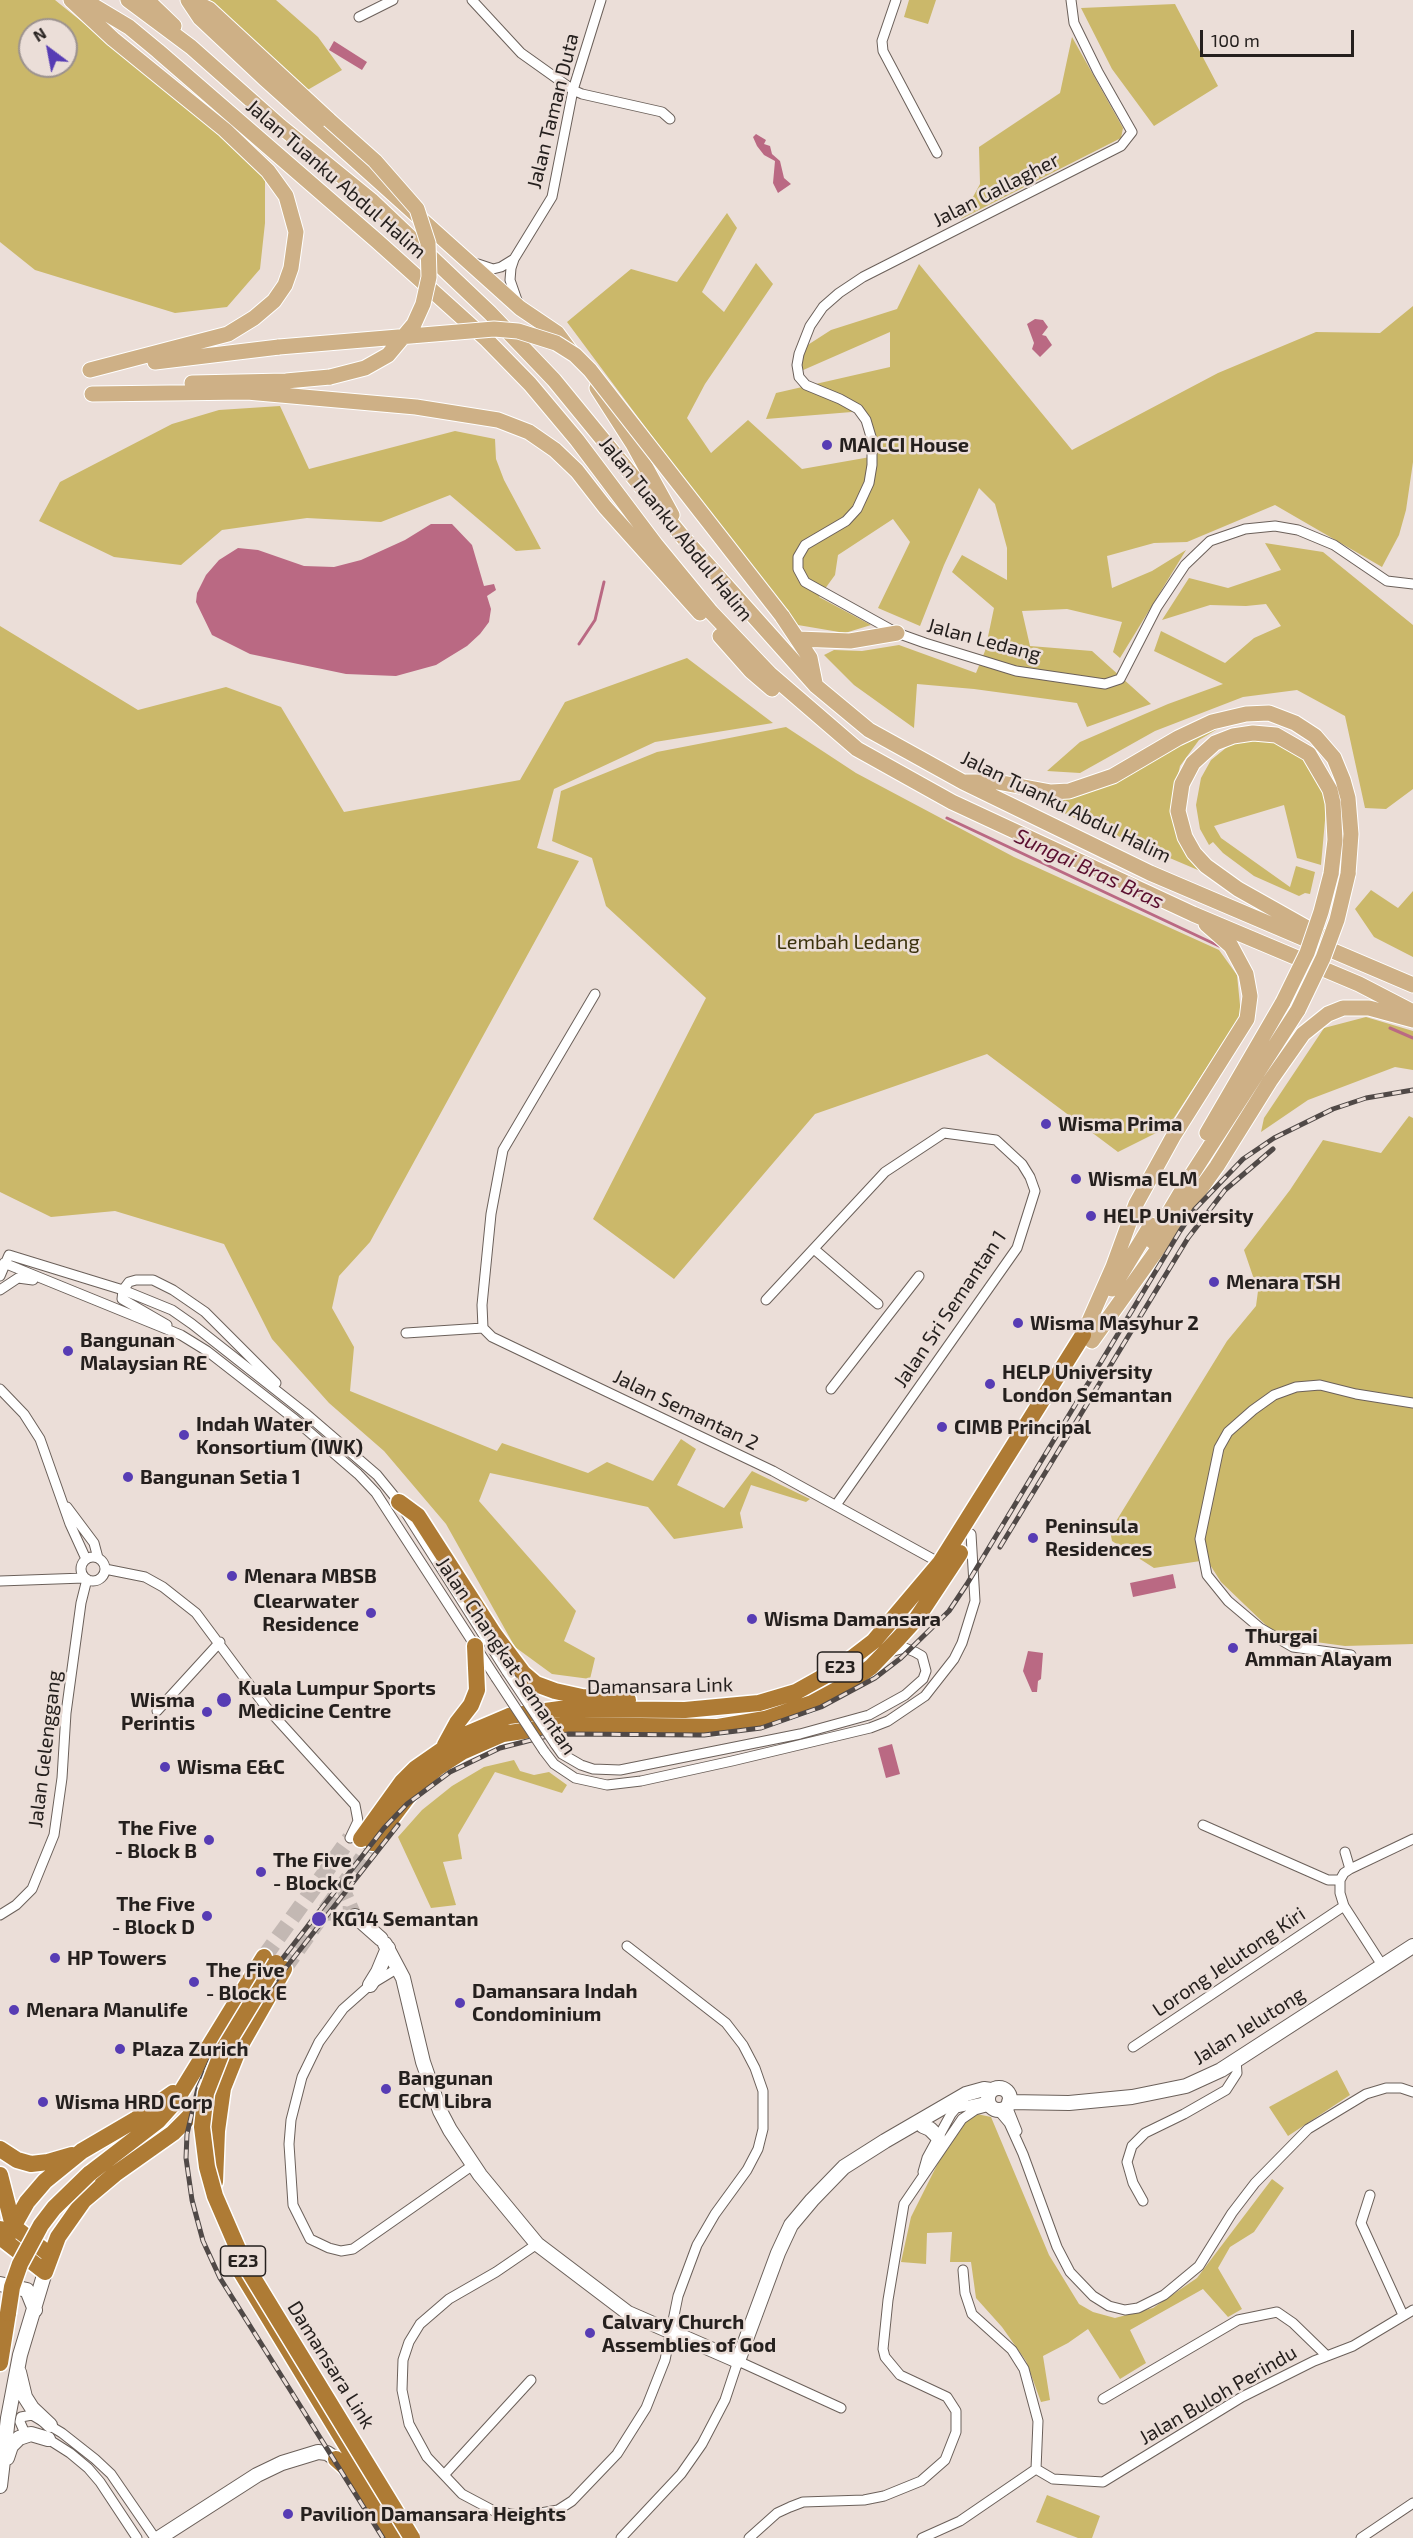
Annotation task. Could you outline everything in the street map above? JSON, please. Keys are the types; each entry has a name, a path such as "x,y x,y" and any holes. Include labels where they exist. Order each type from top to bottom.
{"highway":[{"name":"Damansara Link","path":"361,1840 437,1768 462,1752 503,1734 563,1725 718,1726 765,1719 812,1703 849,1683 871,1667 917,1618 971,1534 1088,1338"},
{"name":"Damansara Link","path":"361,1840 376,1806 394,1792 416,1767 462,1736 509,1716 560,1709 685,1710 759,1703 796,1692 838,1668 874,1641 940,1563 1088,1338"},
{"path":"399,1502 418,1516 494,1634 523,1673 536,1684 555,1691 582,1696 613,1697 685,1710"},
{"path":"443,1748 457,1723 471,1705 477,1690 475,1647"},
{"name":"Damansara Link","path":"274,1963 223,2088 214,2161 216,2195 227,2238 239,2269 403,2538"},
{"name":"Damansara Link","path":"274,1963 222,2052 206,2093 202,2127 207,2167 215,2196 244,2263 412,2538"},
{"path":"0,2364 12,2286 20,2264 41,2225 54,2208 89,2174 158,2121 175,2102 189,2078 274,1963"},
{"path":"0,2175 4,2237 45,2272 58,2237 84,2200 172,2133 194,2112 238,2048"},
{"path":"4,2237 34,2191 82,2151 153,2108 189,2078"},
{"path":"0,2149 17,2160 31,2164 48,2162 82,2151"},
{"path":"23,2208 25,2217 39,2230 49,2231 69,2221"},
{"path":"4,2237 50,2255"},
{"path":"239,2269 261,2321 394,2538"},
{"path":"336,2459 355,2476"}],"main road":[{"path":"71,0 112,39 225,130 268,171 286,196 296,232 291,268 274,301 254,318 228,334 90,370 279,347 494,329 518,331 556,343 575,355 590,370 782,616 810,657 816,686"},
{"name":"Jalan Tuanku Abdul Halim","path":"84,0 129,27 158,51 368,233 487,340 530,384 578,440 656,545 711,612 770,674 858,749 952,802 1193,914 1327,970 1413,1012"},
{"name":"Jalan Tuanku Abdul Halim","path":"128,0 191,47 280,126 371,200 490,313 554,380 681,535 816,686 868,730 963,782 1150,873 1413,985"},
{"path":"147,0 162,12 191,47"},
{"path":"188,0 209,9 381,168 417,209 428,243 429,277 423,304 414,324 388,355 365,368 330,377 286,381 151,385 92,394 247,392 458,413 498,420 529,432 555,450 577,471 605,507 751,671 812,723 858,749"},
{"path":"188,0 200,18 520,308 557,333 584,369 661,492 681,535"},
{"path":"798,639 850,641 897,633"},
{"path":"963,782 997,782 1051,792 1069,791 1113,776 1178,738 1212,722 1246,714 1269,713 1295,723 1315,736 1334,758 1348,798 1351,834 1348,874 1337,920 1323,958 1298,1011 1088,1338"},
{"path":"1088,1338 1283,1002 1307,953 1321,912 1331,874 1335,840 1333,803 1330,790 1309,754 1276,735 1253,733 1233,736 1215,743 1193,764 1182,784 1178,811 1185,837 1206,866 1239,889 1371,966"},
{"path":"1088,1338 1136,1204 1174,1135 1247,1019 1250,996 1246,974 1231,946 1218,932 1193,914"},
{"path":"1088,1338 1217,1166 1270,1081 1303,1034 1328,1014 1343,1008 1369,1008 1413,1020"}],"street":[{"path":"359,17 393,0"},
{"path":"472,0 521,53 573,90 662,112 673,109"},
{"name":"Jalan Taman Duta","path":"520,308 510,280 514,259 552,197 573,90 601,0"},
{"path":"896,0 882,41 883,51 937,153"},
{"name":"Jalan Gallagher","path":"806,385 799,377 797,365 800,354 810,326 823,307 839,292 863,277 1121,146 1126,141 1132,132 1098,72 1074,23 1071,0"},
{"path":"662,112 670,119"},
{"path":"468,259 487,269 501,267 514,259"},
{"name":"Jalan Ledang","path":"806,385 858,409 866,420 872,440 872,465 869,483 857,509 846,521 805,544 798,557 798,569 805,582 897,633 1016,671 1105,684 1120,679 1158,607 1185,565 1210,541 1245,530 1275,526 1321,537 1387,581 1413,584"},
{"path":"406,1333 483,1328 482,1305 491,1214 503,1150 596,994"},
{"name":"Jalan Sri Semantan 1","path":"766,1300 885,1172 944,1133 996,1140 1023,1164 1035,1191 1017,1248 836,1505"},
{"path":"814,1249 878,1304"},
{"path":"0,1276 6,1259"},
{"name":"Jalan Changkat Semantan","path":"6,1259 123,1290 172,1310 305,1413 368,1466 399,1502 507,1672 555,1744 570,1760 593,1769 621,1770 800,1734 869,1715 905,1695 923,1679 926,1671 922,1656 905,1648 890,1652 871,1667"},
{"name":"Jalan Changkat Semantan","path":"6,1259 73,1291 181,1335 207,1351 293,1418 368,1483 544,1751 555,1764 575,1778 607,1785 641,1781 870,1728 888,1721 925,1696 954,1659 962,1643 975,1600 971,1534"},
{"path":"831,1389 919,1276"},
{"name":"Jalan Changkat Semantan","path":"0,1290 18,1278 26,1278 73,1291"},
{"path":"181,1335 157,1318 129,1305 122,1299 123,1290 129,1282 142,1279 153,1280 206,1312 305,1413"},
{"name":"Jalan Semantan 2","path":"483,1328 492,1337 772,1471 940,1563"},
{"path":"1351,1655 1293,1647 1260,1629 1228,1601 1207,1575 1200,1539 1220,1448 1228,1432 1253,1410 1274,1395 1296,1387 1320,1385 1413,1404"},
{"path":"0,1389 24,1414 40,1439 87,1579"},
{"path":"63,1503 93,1543 105,1569"},
{"path":"63,1577 83,1563 98,1558"},
{"path":"0,1581 63,1577 87,1579 101,1577 105,1569"},
{"path":"105,1569 130,1572 145,1577 163,1587 196,1613 220,1642 266,1707 355,1805 361,1840"},
{"name":"Jalan Gelenggang","path":"0,1916 16,1905 32,1889 54,1835 62,1778 66,1713 81,1603 87,1579"},
{"path":"157,1711 220,1642"},
{"path":"1203,1825 1328,1880 1340,1880"},
{"path":"1382,1965 1344,1906 1340,1893 1340,1880 1350,1869 1413,1839"},
{"path":"1345,1852 1350,1869"},
{"name":"Lorong Jelutong Kiri","path":"1133,2047 1344,1906"},
{"path":"355,1916 384,1944 403,1978 430,2088 450,2130 473,2165 537,2244 628,2313 841,2408"},
{"path":"370,1985 378,1972 384,1944"},
{"path":"537,2244 449,2298 420,2324 409,2342 403,2360 402,2390 409,2424 427,2457 462,2494 494,2511 523,2516 558,2510 572,2501 617,2454 646,2408 665,2360 678,2296 697,2244 715,2214 747,2170 758,2149 763,2129 764,2101 755,2068 726,2023 627,1946"},
{"name":"Jalan Jelutong","path":"830,2182 965,2102 998,2100 1056,2103 1132,2097 1186,2086 1221,2070 1413,1946"},
{"path":"398,1968 370,1985 344,2009 319,2042 302,2078 291,2120 289,2144 293,2205 310,2239 335,2250 353,2249 473,2165"},
{"path":"1143,2202 1133,2183 1128,2162 1132,2146 1144,2133 1226,2090 1238,2073 1236,2060"},
{"path":"749,2538 777,2513 790,2507 803,2502 864,2500 884,2496 921,2481 945,2460 958,2419 952,2402 937,2391 900,2375 885,2357 883,2349 888,2300 904,2204 962,2120 975,2110 998,2100 1014,2118 1023,2154 1057,2247 1070,2272 1093,2296 1109,2306 1125,2310 1138,2308 1164,2295 1199,2266 1232,2213 1255,2183 1308,2128 1347,2103 1366,2094 1386,2088 1401,2088 1413,2092"},
{"name":"Jalan Jelutong","path":"621,2538 681,2474 702,2444 725,2400 778,2253 791,2224 844,2167 957,2098 976,2090 998,2100"},
{"path":"923,2174 927,2158 956,2108"},
{"path":"923,2126 938,2137"},
{"path":"1370,2195 1361,2223 1403,2315"},
{"path":"921,2538 960,2521 1036,2469 1038,2421 1024,2369 1012,2350 972,2314 965,2293 963,2270"},
{"path":"0,2485 8,2418 20,2355 45,2272"},
{"path":"0,2284 27,2290 35,2310"},
{"name":"Jalan Buloh Perindu","path":"1036,2469 1053,2479 1103,2482 1242,2397 1353,2346 1413,2310"},
{"path":"1103,2399 1238,2320 1277,2312 1327,2356"},
{"path":"20,2355 19,2369 25,2397 32,2408 49,2432 100,2482 137,2538"},
{"path":"444,2475 531,2380"},
{"path":"0,2485 8,2451 15,2441 31,2434 49,2432 76,2444 111,2474 157,2538 257,2475 282,2463 318,2452 327,2453 336,2459"},
{"path":"1361,2538 1413,2503"}],"green space":[{"path":"0,0 55,0 77,18 18,18 18,78 78,78 78,19 164,88 265,175 265,223 260,269 227,307 175,313 35,270 0,242"},
{"path":"209,0 276,0 318,37 342,70 304,92"},
{"path":"909,0 936,0 928,24 904,17"},
{"path":"1175,4 1218,86 1154,126 1112,69 1081,8"},
{"path":"1072,37 1123,128 1121,138 961,219 980,184 979,147 1060,93"},
{"path":"727,213 737,228 702,292 724,312 756,263 773,284 705,384 687,418 711,453 748,420 802,469 876,456 864,411 766,419 776,393 890,367 890,332 801,371 803,348 831,330 897,309 919,264 1072,450 1218,373 1316,332 1380,333 1413,306 1413,462 1406,510 1399,535 1382,567 1275,505 1187,542 1154,543 1107,556 1112,588 1152,571 1186,550 1120,658 1113,652 1122,622 1067,609 1022,611 1030,646 1092,651 1151,704 1087,727 1077,703 917,684 914,728 854,685 824,655 834,650 862,651 899,645 976,673 985,651 994,608 952,572 962,555 1007,580 1007,548 995,504 979,488 944,565 920,626 878,608 910,542 893,519 838,555 835,575 819,597 871,625 845,633 792,624 567,322 631,269 677,282"},
{"path":"280,406 309,469 455,431 495,439 496,459 504,480 541,549 516,551 450,495 381,522 307,518 222,530 181,565 114,557 39,521 60,482 172,424 219,410"},
{"path":"1265,543 1323,552 1413,625 1413,789 1386,809 1365,808 1345,716 1297,690 1243,697 1155,731 1080,773 1047,771 1080,742 1168,704 1223,684 1154,651 1161,631 1225,663 1254,638 1281,626 1266,604 1210,605 1162,620 1189,578 1228,588 1281,570"},
{"path":"0,626 138,710 226,687 281,707 344,812 520,780 565,702 687,658 773,723 655,742 554,789 537,848 579,861 370,1242 339,1276 332,1308 354,1347 350,1391 497,1451 502,1443 588,1473 607,1462 653,1481 681,1439 696,1449 677,1485 724,1508 752,1471 810,1499 806,1502 751,1485 740,1513 743,1528 674,1539 648,1507 490,1473 479,1501 576,1611 564,1641 595,1658 590,1679 552,1674 515,1647 446,1524 384,1451 329,1403 272,1339 224,1244 115,1211 51,1217 0,1192"},
{"name":"Lembah Ledang","path":"786,727 856,773 1014,857 1219,950 1237,975 1241,1015 1168,1127 1118,1152 987,1054 815,1114 674,1279 593,1219 706,998 606,906 592,858 552,841 561,791 657,752"},
{"path":"1221,727 1199,740 1180,766 1173,798 1205,873 1059,811 1059,797 1110,785 1209,729"},
{"path":"1255,736 1302,747 1327,798 1321,865 1297,858 1284,805 1214,826 1221,838 1290,887 1296,866 1315,872 1310,894 1305,893 1299,896 1254,876 1223,853 1213,842 1209,845 1200,829 1196,805 1201,778 1211,760 1232,743"},
{"path":"1371,890 1398,908 1413,891 1413,957 1374,937 1355,909"},
{"path":"1366,1017 1413,1031 1413,1070 1395,1067 1308,1100 1261,1132 1264,1118 1324,1028"},
{"path":"1409,1116 1413,1118 1413,1644 1345,1646 1294,1639 1269,1628 1221,1582 1207,1560 1154,1568 1112,1541 1110,1531 1227,1341 1256,1306 1258,1291 1244,1250 1290,1190 1323,1140 1381,1153"},
{"path":"514,1760 520,1771 534,1775 549,1772 567,1785 562,1793 495,1772 458,1835 462,1859 443,1862 456,1905 431,1908 398,1837 422,1810 452,1786 484,1767"},
{"path":"1337,2070 1350,2095 1288,2136 1269,2107"},
{"path":"977,2114 991,2117 1049,2255 1079,2304 1093,2312 1115,2318 1153,2308 1197,2278 1272,2179 1284,2188 1254,2232 1230,2247 1218,2268 1242,2309 1228,2317 1203,2289 1130,2330 1146,2363 1120,2379 1088,2329 1043,2356 1050,2400 1041,2402 1026,2361 1002,2327 976,2298 971,2262 950,2262 952,2232 927,2233 926,2264 901,2262 911,2217 939,2161 966,2122"},
{"path":"1047,2495 1100,2516 1092,2538 1078,2538 1036,2522"}],"shaded area":[{"path":"334,41 367,62 362,70 329,50"},
{"path":"756,134 766,140 764,144 770,146 772,154 780,161 784,178 791,184 778,193 773,183 775,161 764,155 757,146 753,137"},
{"path":"1035,319 1043,320 1048,327 1042,335 1046,336 1052,345 1040,357 1032,349 1034,343 1027,324"},
{"path":"431,524 452,524 472,545 484,586 494,584 496,590 487,596 491,609 489,622 480,634 467,646 436,665 396,676 346,674 250,654 212,635 196,602 197,593 206,575 219,560 238,548 258,550 304,566 334,567 361,560 405,540"},
{"path":"1173,1574 1176,1588 1133,1597 1130,1583"},
{"path":"1028,1651 1043,1653 1041,1679 1038,1681 1037,1692 1032,1692 1023,1671"},
{"path":"892,1744 900,1774 886,1778 878,1748"}],"waterway":[{"name":"Sungai Bras Bras","path":"579,644 595,620 604,582"},
{"name":"Sungai Bras Bras","path":"947,818 1219,946"},
{"name":"Sungai Bras Bras","path":"1390,1028 1413,1038"}],"tunnel":[{"path":"264,1957 350,1838"},
{"path":"284,1969 373,1843"},
{"path":"342,1886 355,1916"},
{"path":"322,1914 344,1913 355,1916"}],"railway":[{"path":"383,2538 220,2278 203,2241 192,2200 186,2158 187,2134 198,2088 216,2048 230,2026 384,1828 407,1804 450,1772 500,1748 543,1737 569,1734 704,1735 761,1728 821,1707 875,1678 901,1658 949,1611 967,1584 1195,1209 1243,1159 1274,1138 1333,1109 1366,1098 1413,1090"},
{"path":"1000,1547 1188,1238 1225,1190 1273,1149"},
{"path":"248,2016 398,1825"}],"place":[{"name":"MAICCI House","path":"827,445"},
{"name":"Wisma Prima","path":"1046,1124"},
{"name":"Wisma ELM","path":"1076,1179"},
{"name":"HELP University","path":"1091,1216"},
{"name":"Menara TSH","path":"1214,1282"},
{"name":"Wisma Masyhur 2","path":"1018,1323"},
{"name":"Bangunan Malaysian RE","path":"68,1351"},
{"name":"HELP University London Semantan","path":"990,1384"},
{"name":"CIMB Principal","path":"942,1427"},
{"name":"Indah Water Konsortium (IWK)","path":"184,1435"},
{"name":"Bangunan Setia 1","path":"128,1477"},
{"name":"Peninsula Residences","path":"1033,1538"},
{"name":"Menara MBSB","path":"232,1576"},
{"name":"Clearwater Residence","path":"371,1613"},
{"name":"Wisma Damansara","path":"752,1619"},
{"name":"Thurgai Amman Alayam","path":"1233,1648"},
{"name":"Kuala Lumpur Sports Medicine Centre","path":"224,1700"},
{"name":"Wisma Perintis","path":"207,1712"},
{"name":"Wisma E&C","path":"165,1767"},
{"name":"The Five - Block B","path":"209,1840"},
{"name":"The Five - Block C","path":"261,1872"},
{"name":"The Five - Block D","path":"207,1916"},
{"name":"KG14 Semantan","path":"319,1919"},
{"name":"HP Towers","path":"55,1958"},
{"name":"The Five - Block E","path":"194,1982"},
{"name":"Damansara Indah Condominium","path":"460,2003"},
{"name":"Menara Manulife","path":"14,2010"},
{"name":"Plaza Zurich","path":"120,2049"},
{"name":"Bangunan ECM Libra","path":"386,2089"},
{"name":"Wisma HRD Corp","path":"43,2102"},
{"name":"Calvary Church Assemblies of God","path":"590,2333"},
{"name":"Pavilion Damansara Heights","path":"288,2514"}]}
